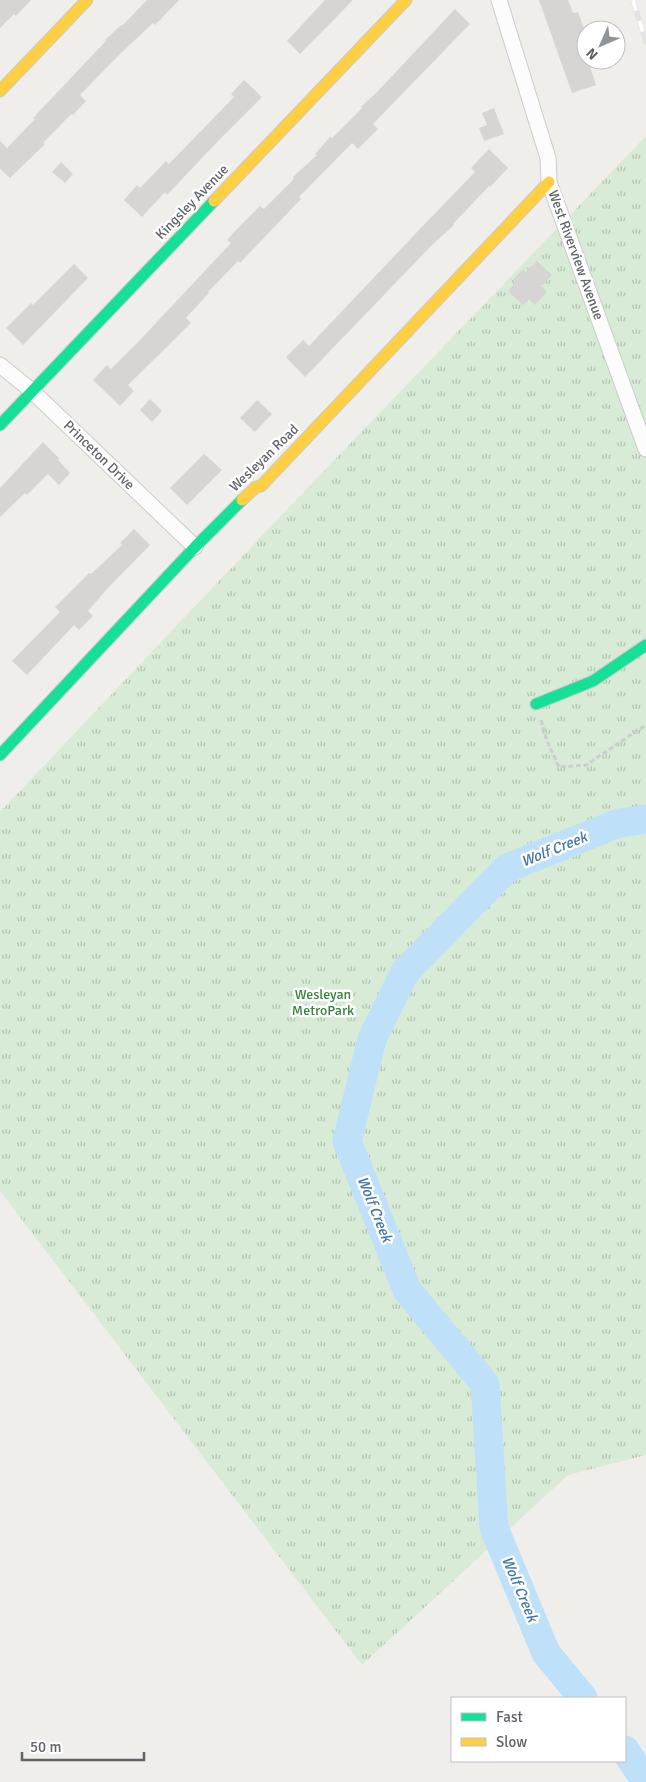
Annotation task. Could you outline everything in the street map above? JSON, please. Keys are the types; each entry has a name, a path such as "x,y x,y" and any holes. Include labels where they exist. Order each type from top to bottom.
{"street":[{"path":"0,91 87,0"},
{"name":"Kingsley Avenue","path":"0,425 406,0"},
{"name":"West Riverview Avenue","path":"499,0 548,158 549,182 646,449"},
{"name":"Wesleyan Road","path":"0,755 195,547 256,487 261,486 549,182"},
{"name":"Princeton Drive","path":"0,365 32,391 195,547"},
{"path":"536,704 593,681 646,645"}],"path":[{"path":"536,704 559,767 586,765 646,725"}],"green space":[{"name":"Wesleyan MetroPark","path":"646,136 646,1455 568,1475 362,1665 0,1191 0,812 273,524"}],"building":[{"path":"0,0 31,0 16,16 14,14 0,28"},
{"path":"147,0 179,0 155,25 153,23 119,55 80,95 86,101 73,115 71,114 43,143 45,144 10,178 0,169 0,141 7,148 105,40 122,26"},
{"path":"325,0 353,0 300,54 287,41"},
{"path":"539,0 568,0 573,13 578,12 581,20 576,20 576,70 591,70 596,85 572,93"},
{"path":"455,9 470,24 373,124 378,129 358,149 352,143 299,197 301,199 240,263 238,261 208,292 186,318 191,323 128,385 134,391 120,406 93,380 107,365 111,369 139,341 231,243 227,240 237,229 260,206 264,209 294,179 293,177 317,155 315,154 330,137 332,138 362,108"},
{"path":"244,80 262,97 167,195 165,192 142,217 124,200 137,185 140,188 166,161 169,164 234,97 231,94"},
{"path":"494,108 504,134 484,141 479,128 487,125 482,113"},
{"path":"489,149 508,168 305,377 286,357 303,340 309,346 475,172 471,168"},
{"path":"61,162 73,174 65,183 52,172"},
{"path":"537,261 552,275 541,286 547,292 535,305 529,299 523,305 508,291 516,282 513,280 523,269 526,272"},
{"path":"74,264 88,278 23,345 6,328 31,303 33,305"},
{"path":"150,399 162,411 152,422 140,410"},
{"path":"257,400 272,414 255,432 240,418"},
{"path":"43,442 59,458 58,460 70,473 59,485 48,474 27,495 25,493 0,517 0,488"},
{"path":"204,454 222,470 187,505 170,488"},
{"path":"134,529 150,545 88,611 93,616 79,630 74,625 27,675 12,661 60,612 55,607 89,573 91,574 122,545 120,543"}],"waterway":[{"name":"Wolf Creek","path":"582,1697 546,1653 494,1528 485,1384 407,1290 347,1141 372,1039 405,972 507,868 619,823 646,819"},
{"name":"Wolf Creek","path":"626,1752 646,1782"}],"railway":[{"path":"633,0 646,42"}],"traffic: fast":[{"path":"0,425 214,201"},
{"path":"0,755 195,547 242,500"},
{"path":"536,704 593,681 646,645"}],"traffic: slow":[{"path":"0,91 87,0"},
{"path":"214,201 406,0"},
{"path":"242,500 256,487 261,486 549,182"}]}
